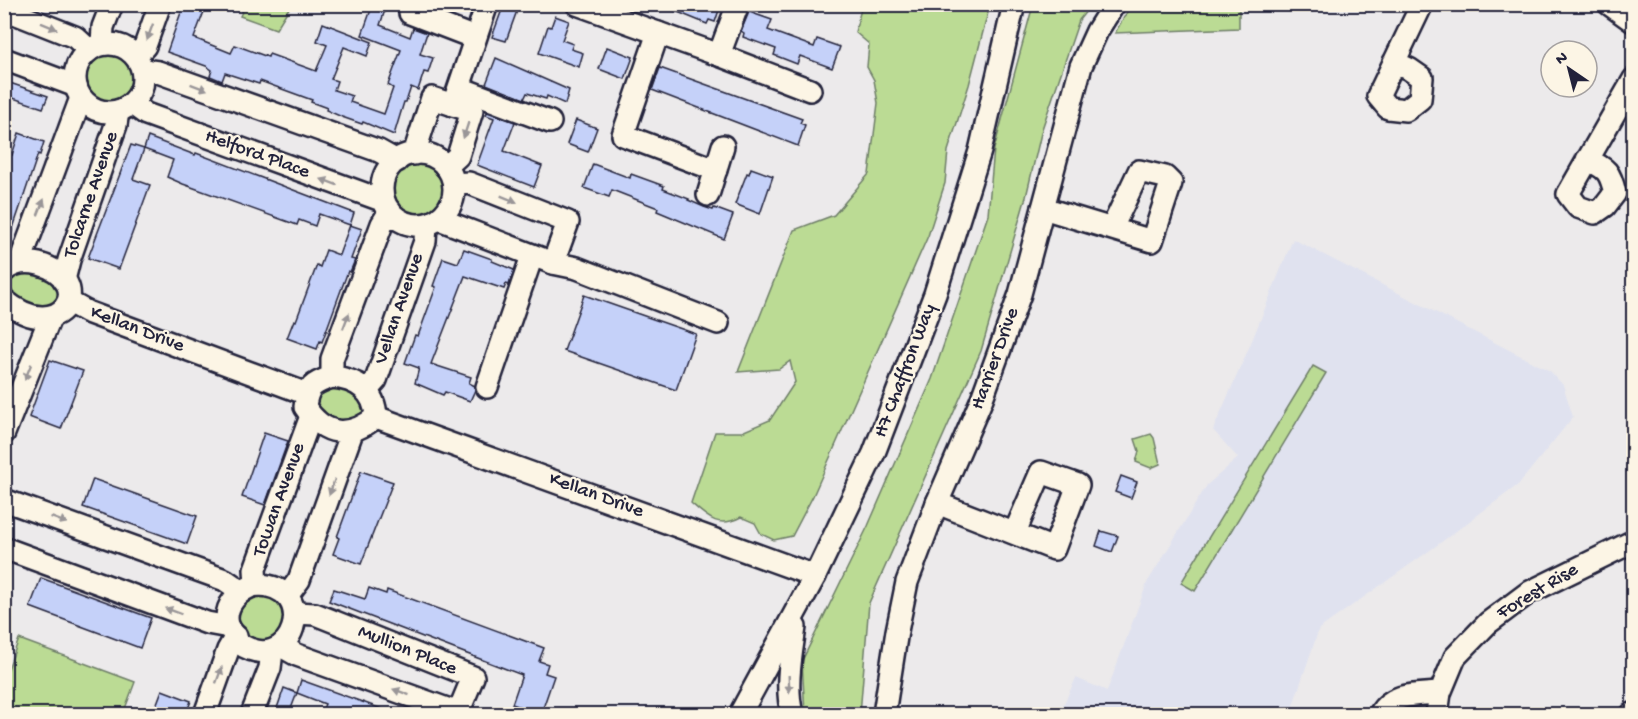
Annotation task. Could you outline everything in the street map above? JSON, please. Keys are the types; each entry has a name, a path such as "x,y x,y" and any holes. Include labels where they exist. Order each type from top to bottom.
{"street":[{"path":"12,267 79,92 77,66 95,47 112,4"},
{"path":"125,107 140,94 143,82 140,63 160,4"},
{"path":"457,97 488,4"},
{"path":"577,4 810,90"},
{"path":"719,55 738,4"},
{"name":"H7 Chaffron Way","path":"744,713 815,576 874,453 935,294 980,151 1014,4"},
{"name":"Harrier Drive","path":"884,714 907,582 937,503 981,401 1020,294 1081,66 1097,31 1114,4"},
{"path":"1394,62 1422,4"},
{"path":"1610,4 1634,22"},
{"path":"4,9 95,47 114,44 127,48 140,63 158,72 347,140 405,157 426,155 437,159 450,176 568,222 553,263"},
{"path":"410,13 475,38"},
{"path":"658,33 623,135 716,170"},
{"name":"Helford Place","path":"4,59 79,92 98,110 108,112 125,107 146,114 387,206 405,223 432,222 553,263 577,268 718,323"},
{"path":"1587,159 1634,79"},
{"path":"432,222 448,210 453,198 450,176 472,111 457,97"},
{"path":"332,377 332,359 387,206 382,190 384,179 389,169 405,157 432,98 457,97 550,122"},
{"name":"Tolcarne Avenue","path":"64,280 116,126 125,107"},
{"path":"708,195 723,146"},
{"path":"1043,208 1112,228"},
{"name":"Vellan Avenue","path":"366,391 376,380 432,222"},
{"path":"487,387 532,256"},
{"path":"12,267 36,263 52,268 64,280"},
{"name":"Kellan Drive","path":"50,318 63,311 69,302 69,291 64,280"},
{"path":"4,433 50,318 33,317 17,310 5,301"},
{"name":"Kellan Drive","path":"69,302 87,312 307,394"},
{"path":"332,377 344,378 366,391 375,404 376,417 365,426 352,432 337,432 321,425 311,416 305,407 307,394 317,382 332,377"},
{"name":"Towan Avenue","path":"248,588 311,416"},
{"name":"Kellan Drive","path":"376,417 815,576"},
{"path":"291,605 352,432"},
{"path":"4,500 248,588 266,585 276,588 291,605 295,623 290,636 276,649 252,714"},
{"path":"937,503 1014,532"},
{"name":"Forest Rise","path":"1437,714 1440,693 1455,657 1488,623 1528,593 1634,541"},
{"path":"4,548 232,632"},
{"path":"248,588 232,601 228,615 232,632 237,642 246,649 256,652 276,649"},
{"name":"Mullion Place","path":"276,649 458,713 473,677 291,605"},
{"path":"792,714 789,704 788,674 797,611"},
{"path":"205,714 228,650 232,632"},
{"path":"1380,714 1385,705 1402,696 1440,693"}],"shaded area":[{"path":"1293,239 1550,371 1563,385 1573,417 1518,485 1319,629 1290,714 1059,714 1076,678 1107,691 1147,583 1207,485 1238,458 1213,430"}],"green space":[{"path":"245,4 291,5 276,29 240,16"},
{"path":"862,5 990,5 969,85 948,151 945,183 928,236 813,496 792,536 774,540 761,534 755,523 741,517 720,522 708,517 691,503 715,432 742,432 770,420 795,382 790,361 779,369 738,372 794,230 834,215 869,174 878,103 874,80 867,67 869,44 855,32"},
{"path":"1033,5 1091,5 1079,20 1042,129 1026,197 981,351 869,603 860,714 805,714 802,661 868,526 932,379 988,215 994,149"},
{"path":"1131,5 1239,5 1239,28 1115,33"},
{"path":"104,52 114,52 127,59 134,72 134,82 127,95 114,102 104,102 95,98 88,91 84,82 84,72 88,63 95,56"},
{"path":"413,163 423,163 437,170 444,189 437,208 423,215 413,215 403,211 396,204 392,194 392,184 396,174 403,167"},
{"path":"19,274 38,275 52,282 60,296 53,305 33,305 15,295 9,283"},
{"path":"1313,366 1326,373 1195,591 1181,583"},
{"path":"333,388 344,390 358,397 365,412 352,419 338,419 325,413 316,402 319,392"},
{"path":"1151,434 1160,464 1151,468 1136,462 1139,451 1135,439"},
{"path":"260,594 277,601 284,618 277,635 260,642 243,635 236,618 243,601"},
{"path":"19,639 135,682 123,714 5,714 5,677"}],"building":[{"path":"184,4 201,4 200,7 205,9 194,38 231,53 235,45 268,57 269,54 316,71 327,45 317,41 323,23 372,42 367,56 344,47 331,79 337,81 334,90 352,96 350,102 384,114 393,88 388,85 401,50 362,35 373,4 387,4 380,25 410,37 413,28 427,33 420,54 433,58 428,73 424,72 418,90 411,87 394,135 363,122 362,124 342,117 311,102 312,100 260,81 259,84 225,73 222,81 210,76 212,70 206,66 167,52"},
{"path":"504,4 518,8 506,41 492,37"},
{"path":"658,4 721,4 715,22 709,20 707,24"},
{"path":"749,12 772,20 768,30 814,47 817,39 840,47 832,68 800,56 797,64 774,55 776,49 743,37 744,33 741,31"},
{"path":"555,16 569,21 562,40 573,44 571,49 583,53 579,67 539,53 548,26 551,27"},
{"path":"607,47 633,57 625,79 599,69"},
{"path":"496,58 569,90 565,104 547,96 546,99 527,93 524,99 486,84"},
{"path":"660,68 802,119 800,123 805,125 798,146 652,90"},
{"path":"4,81 48,96 43,108 4,95"},
{"path":"487,112 515,122 504,151 542,166 534,187 477,165 494,118 486,115"},
{"path":"576,120 597,128 588,152 567,144"},
{"path":"19,133 44,142 7,246 4,245 4,152 12,155"},
{"path":"148,137 354,213 350,225 319,214 315,226 299,220 297,225 183,184 167,177 173,160 144,149"},
{"path":"131,145 144,149 133,179 150,185 119,269 88,258"},
{"path":"593,164 630,178 631,174 664,186 663,189 704,207 733,215 724,239 657,211 658,208 612,190 609,197 584,188"},
{"path":"751,168 773,176 760,214 735,204"},
{"path":"350,225 362,229 351,259 355,260 350,272 348,271 322,342 320,341 317,349 287,338 294,320 296,321 317,265 320,267 326,250 339,255"},
{"path":"464,249 514,270 509,285 506,284 504,289 465,276 431,364 471,377 469,383 475,386 475,390 470,401 445,392 443,395 415,383 419,368 405,363 415,335 418,336 436,287 433,286 443,258 458,263"},
{"path":"584,295 696,334 676,390 564,351"},
{"path":"50,360 83,371 61,429 29,417"},
{"path":"264,433 288,441 265,505 242,497"},
{"path":"361,471 393,482 361,564 333,554"},
{"path":"1121,476 1137,482 1131,498 1115,492"},
{"path":"93,479 197,516 187,544 83,507"},
{"path":"1101,531 1118,536 1112,552 1096,546"},
{"path":"41,578 151,618 140,648 30,607"},
{"path":"369,588 386,594 387,590 544,648 539,661 548,664 545,673 554,676 541,714 512,704 522,675 329,601 334,589 365,599"},
{"path":"301,680 393,713 321,714 325,704 297,693"},
{"path":"284,688 297,693 289,714 275,714"},
{"path":"162,690 191,701 186,714 153,714"}]}
